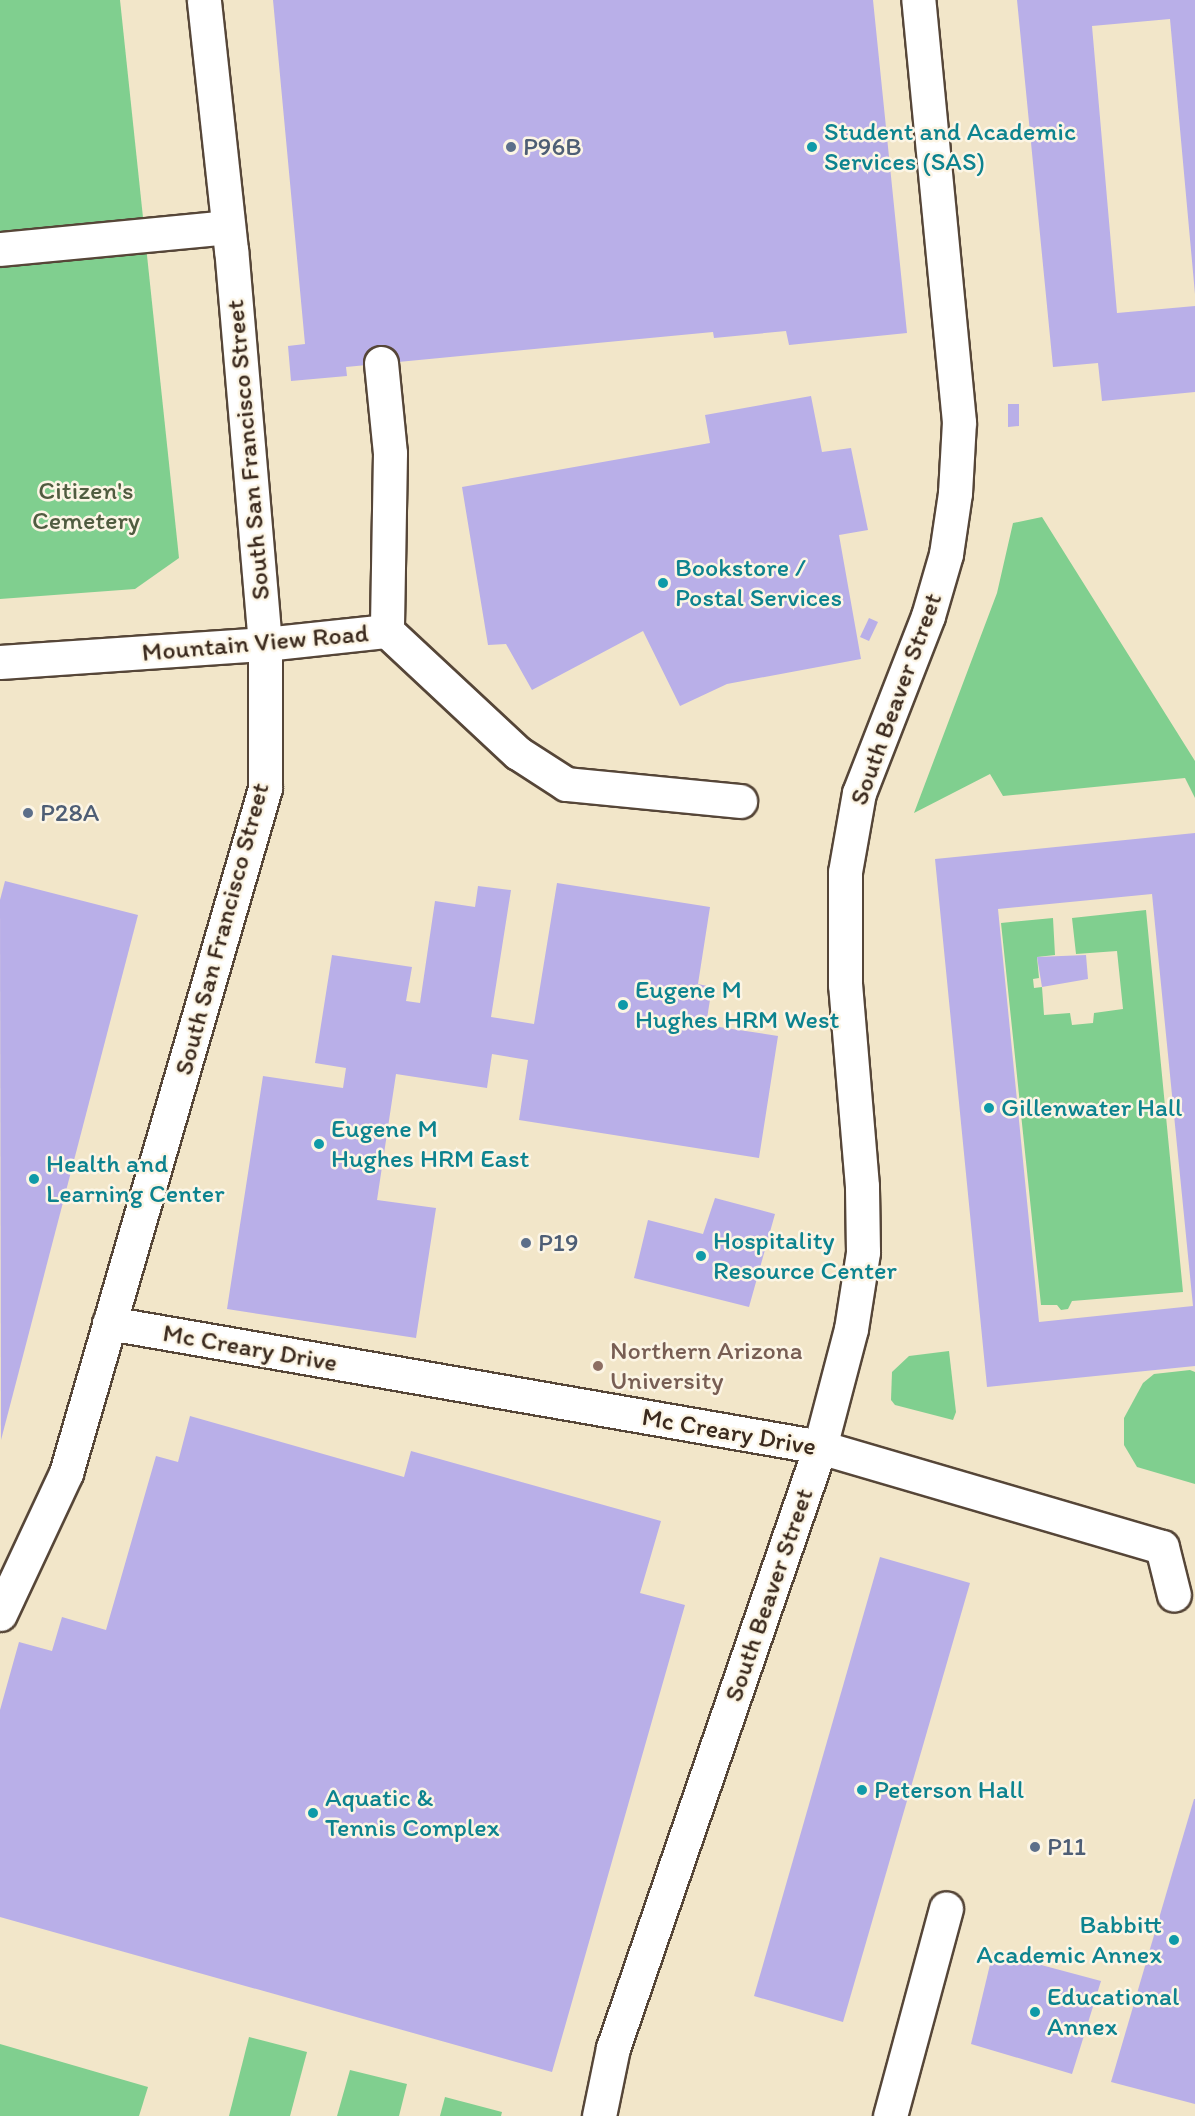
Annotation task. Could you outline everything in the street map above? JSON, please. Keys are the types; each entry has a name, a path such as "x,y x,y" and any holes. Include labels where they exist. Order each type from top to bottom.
{"street":[{"name":"South San Francisco Street","path":"0,1614 66,1473 265,788 265,645 228,227 204,0"},
{"name":"South Beaver Street","path":"599,2116 613,2048 820,1447 850,1329 863,1252 862,1186 845,985 844,906 850,839 874,747 928,616 946,554 955,493 959,422 918,0"},
{"path":"0,249 228,227"},
{"path":"381,363 390,453 387,631"},
{"name":"Mountain View Road","path":"0,662 265,645 387,631 518,753 566,784 740,801"},
{"name":"Mc Creary Drive","path":"109,1323 820,1447 1162,1547 1174,1594"},
{"path":"890,2116 946,1908"}],"green space":[{"name":"Citizen's Cemetery","path":"0,0 120,0 179,558 135,589 0,599"},
{"path":"1042,517 1195,761 1195,798 1185,778 1003,796 990,774 914,813 997,593 1013,523"},
{"path":"1146,910 1183,1292 1072,1301 1068,1309 1061,1310 1057,1305 1041,1305 1001,923 1053,918 1055,955 1037,957 1039,978 1033,979 1034,988 1042,987 1044,1015 1070,1013 1072,1025 1093,1023 1094,1013 1123,1009 1117,951 1076,954 1072,918"},
{"path":"949,1351 956,1412 953,1420 895,1405 891,1400 892,1372 909,1356"},
{"path":"1190,1370 1195,1372 1195,1484 1137,1467 1124,1445 1124,1418 1143,1383 1154,1374"},
{"path":"249,2037 307,2052 290,2116 229,2116"},
{"path":"0,2044 148,2087 139,2116 0,2116"},
{"path":"350,2070 407,2084 399,2116 337,2116"},
{"path":"445,2097 502,2112 501,2116 440,2116"}],"building":[{"name":"P96B","path":"273,0 873,0 907,333 789,345 786,331 714,338 713,332 346,367 347,376 291,381 288,346 305,344"},
{"path":"1017,0 1195,0 1195,294 1170,19 1092,26 1117,313 1195,306 1195,392 1102,401 1098,363 1053,367"},
{"name":"Bookstore / Postal Services","path":"811,396 822,452 851,448 868,530 839,535 861,659 727,684 680,706 643,631 532,690 506,644 488,645 462,487 710,443 705,415"},
{"path":"1008,404 1019,404 1019,426 1008,427"},
{"path":"869,618 878,622 869,641 860,637"},
{"name":"Gillenwater Hall","path":"1195,833 1195,1366 987,1387 935,859","holes":["1152,894 1193,1306 1039,1322 998,909"]},
{"name":"Health and Learning Center","path":"5,881 138,915 1,1440 0,900"},
{"path":"557,883 710,907 698,984 712,987 706,1025 778,1036 759,1158 519,1120 528,1060 492,1054 487,1088 396,1074 377,1200 436,1208 416,1338 227,1309 263,1076 343,1088 346,1068 315,1063 332,955 412,967 406,1001 420,1003 435,901 475,907 478,886 511,890 491,1017 534,1024"},
{"path":"1086,955 1088,979 1042,987 1037,957"},
{"name":"Hospitality Resource Center","path":"715,1198 775,1214 749,1307 634,1278 648,1220 703,1234"},
{"name":"Aquatic & Tennis Complex","path":"190,1416 404,1477 411,1451 661,1521 640,1593 685,1605 552,2072 0,1917 0,1710 19,1642 52,1651 62,1617 106,1630 156,1456 178,1462"},
{"name":"Peterson Hall","path":"880,1557 970,1583 843,2022 754,1996"},
{"name":"Babbitt Academic Annex","path":"1195,1799 1195,2104 1111,2082"},
{"name":"Educational Annex","path":"993,1952 1101,1981 1072,2074 971,2044"}],"place":[{"name":"P96B","path":"511,147"},
{"name":"Student and Academic Services (SAS)","path":"812,147"},
{"name":"Bookstore / Postal Services","path":"663,583"},
{"name":"P28A","path":"28,813"},
{"name":"Eugene M Hughes HRM West","path":"623,1005"},
{"name":"Gillenwater Hall","path":"989,1108"},
{"name":"Eugene M Hughes HRM East","path":"319,1144"},
{"name":"Health and Learning Center","path":"34,1179"},
{"name":"P19","path":"526,1243"},
{"name":"Hospitality Resource Center","path":"701,1256"},
{"name":"Northern Arizona University","path":"598,1366"},
{"name":"Peterson Hall","path":"862,1790"},
{"name":"Aquatic & Tennis Complex","path":"313,1813"},
{"name":"P11","path":"1035,1847"},
{"name":"Babbitt Academic Annex","path":"1174,1940"},
{"name":"Educational Annex","path":"1035,2012"}]}
